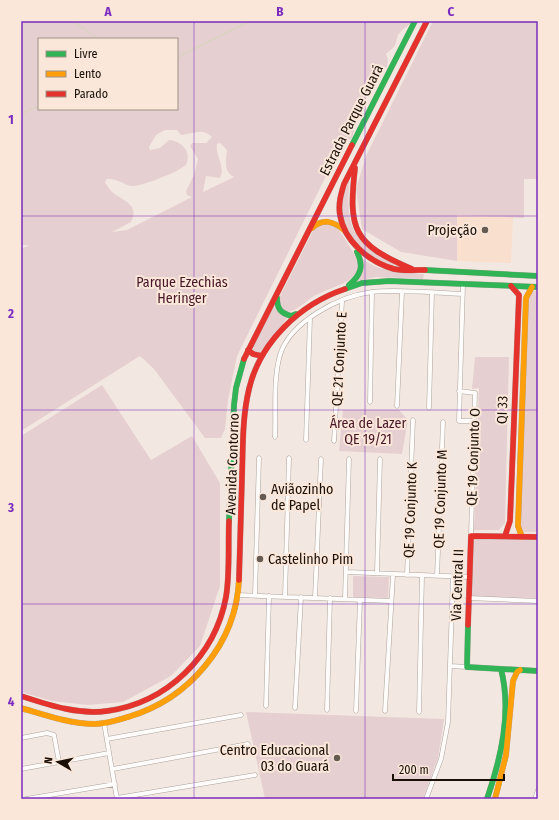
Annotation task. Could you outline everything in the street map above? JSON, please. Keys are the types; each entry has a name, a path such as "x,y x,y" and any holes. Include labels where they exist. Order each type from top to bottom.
{"main road":[{"name":"Estrada Parque Guará","path":"309,230 415,21"},
{"name":"Estrada Parque Guará","path":"345,232 340,217 341,192 427,21"},
{"path":"355,164 350,201 352,216 360,236 374,251 391,261 417,271"},
{"path":"309,230 315,224 328,220 334,222 345,232 360,256 362,270 358,278 347,286"},
{"name":"Avenida Contorno","path":"21,696 52,706 81,711 122,708 146,700 160,693 190,670 208,646 222,615 226,596 234,405 240,373 248,350 277,296 309,230"},
{"path":"354,246 368,258 395,269 538,276"},
{"path":"429,283 429,276 433,271"},
{"name":"Avenida Contorno","path":"21,708 52,717 80,722 104,723 124,719 159,706 189,686 215,653 233,618 238,595 246,404 253,376 262,356 283,328 298,314 327,295 347,286 375,281 535,287"},
{"name":"QI 33","path":"504,536 510,521 519,296 511,286"},
{"name":"QI 33","path":"522,537 518,526 526,295 535,287"},
{"path":"277,296 277,305 282,313 291,316 298,314"},
{"path":"518,322 525,322"},
{"path":"248,350 253,354 262,356"},
{"path":"511,487 520,488"},
{"name":"Via Central II","path":"467,667 471,536 538,537"},
{"path":"228,570 234,567 240,573"},
{"path":"222,615 227,619 233,618"},
{"path":"467,667 538,671"},
{"path":"487,799 497,767 505,712 505,681 501,669"},
{"path":"495,799 504,769 509,739 513,681 514,676 520,670"},
{"path":"122,708 126,712 124,719"},
{"path":"80,722 78,718 81,711"},
{"path":"497,767 504,769"}],"street":[{"path":"464,284 459,421 474,421"},
{"path":"275,437 278,368 284,346 293,332 310,318 342,301 372,292 463,294"},
{"path":"370,402 372,292"},
{"path":"397,406 402,292"},
{"path":"429,408 432,293"},
{"name":"QE 21 Conjunto E","path":"334,441 342,301"},
{"path":"306,440 310,318"},
{"path":"283,328 293,332"},
{"name":"QE 19 Conjunto O","path":"459,391 475,393 471,536"},
{"name":"QE 19 Conjunto K","path":"407,575 413,420"},
{"name":"QE 19 Conjunto M","path":"437,576 443,422"},
{"path":"255,596 259,458"},
{"path":"285,596 289,458"},
{"path":"315,598 320,459"},
{"path":"377,572 380,459"},
{"path":"345,599 349,460"},
{"path":"346,572 377,572 393,575 469,577"},
{"path":"385,711 393,575"},
{"path":"419,712 422,576"},
{"path":"426,799 441,759 448,717 453,577"},
{"path":"238,595 391,601"},
{"path":"266,706 269,596"},
{"path":"295,708 300,597"},
{"path":"327,710 330,598"},
{"path":"468,598 538,601"},
{"path":"356,711 360,600"},
{"path":"450,666 467,667"},
{"path":"107,739 241,715"},
{"path":"104,723 117,798 255,775"},
{"path":"21,738 47,733 54,735 60,762"},
{"path":"113,769 248,744"},
{"path":"21,769 109,753"},
{"path":"26,799 115,784"},
{"path":"535,799 538,790"}],"shaded area":[{"name":"Projeção","path":"457,215 513,217 511,263 457,261"}],"green space":[{"name":"Parque Ezechias Heringer","path":"21,21 414,21 402,30 398,35 395,46 386,54 388,60 387,67 384,68 378,64 364,103 352,117 351,121 355,126 352,138 339,146 341,155 339,158 335,158 237,356 228,400 225,429 221,438 205,438 154,369 140,356 21,431 21,249 29,245 21,245","holes":["165,130 177,130 181,135 205,132 212,137 206,143 192,143 190,146 198,159 194,175 186,191 187,195 192,197 127,230 112,232 131,222 133,211 129,204 111,191 105,182 107,179 136,186 159,178 186,165 188,160 187,152 178,142 169,140 160,148 150,150 149,147 156,135","220,143 227,150 227,169 230,175 234,177 203,192 206,176 220,178 222,174 217,153 217,144"]},
{"path":"433,21 538,21 538,179 524,179 524,218 457,215 457,261 401,252 362,229 356,189 366,156"},
{"path":"350,179 349,211 351,224 356,234 363,244 373,252 402,266 382,262 364,252 345,228 342,218 343,198"},
{"path":"325,222 337,229 343,235 350,247 356,258 357,267 355,274 342,284 314,296 293,311 285,312 279,307 279,298 314,229"},
{"path":"363,259 370,264 384,269 424,274 423,279 376,277 357,281"},
{"path":"538,291 538,532 523,532 520,526 528,300 530,293"},
{"path":"274,305 280,314 288,317 258,354 253,351 254,345"},
{"path":"475,357 509,357 505,523 499,530 474,530 479,388 472,389"},
{"path":"102,385 151,460 192,436 220,483 220,586 200,646 171,676 123,702 88,705 52,701 21,692 21,436"},
{"name":"Área de Lazer QE 19/21","path":"343,410 399,410 408,420 402,454 339,451"},
{"path":"475,536 538,537 538,598 472,597 469,595 471,539"},
{"path":"353,576 389,577 388,598 353,597"},
{"path":"246,712 444,719 438,758 423,799 265,799"}],"waterway":[{"path":"73,21 98,38"},
{"path":"178,58 185,53 250,21"},
{"path":"21,114 38,106"}],"traffic: fast":[{"path":"352,145 415,21"},
{"path":"349,285 359,274 361,266 357,252"},
{"path":"425,270 538,276"},
{"path":"345,289 362,283 389,281 538,287"},
{"path":"277,298 279,308 282,312 291,316 296,314"},
{"path":"229,521 234,405 236,388 244,359"},
{"path":"468,625 467,667 538,671"},
{"path":"487,799 497,767 505,718 504,685 501,669"}],"traffic: slow":[{"path":"312,228 320,223 328,222 336,224 344,230"},
{"path":"522,537 518,526 526,298 532,287"},
{"path":"21,708 67,721 86,724 99,724 112,722 150,709 171,697 189,683 205,666 219,647 229,626 236,604 239,580"},
{"path":"495,799 506,755 513,681 517,672 520,670"}],"traffic: jam":[{"path":"425,270 394,269 385,266 367,256 352,242 342,224 339,207 344,184 427,21"},
{"path":"244,359 352,145"},
{"path":"355,168 353,206 354,221 359,232 366,242 377,251 412,269"},
{"path":"505,536 510,521 519,295 511,286"},
{"path":"239,580 244,422 249,389 254,372 262,356 284,327 313,304 345,289"},
{"path":"248,350 253,354 262,356"},
{"path":"21,696 53,706 85,712 107,711 129,706 149,698 168,687 185,673 199,657 211,639 220,619 227,588 229,521"},
{"path":"468,625 471,536 538,537"}],"place":[{"name":"Projeção","path":"485,230"},
{"name":"Aviãozinho de Papel","path":"263,497"},
{"name":"Castelinho Pim","path":"260,559"},
{"name":"Centro Educacional 03 do Guará","path":"337,758"}]}
